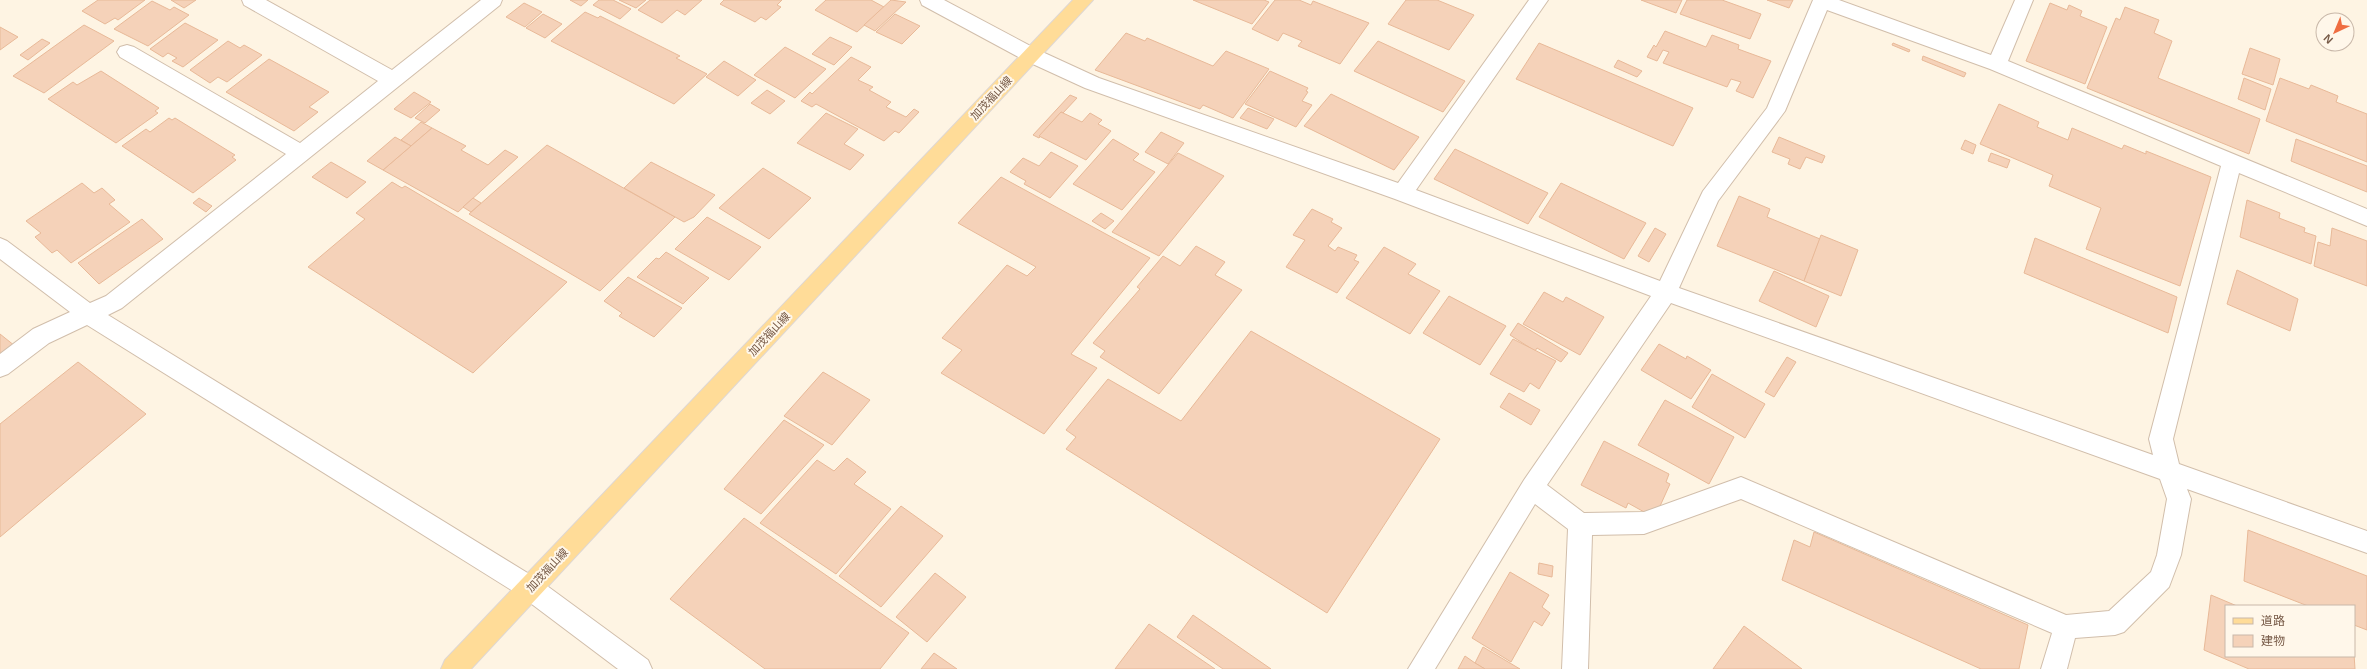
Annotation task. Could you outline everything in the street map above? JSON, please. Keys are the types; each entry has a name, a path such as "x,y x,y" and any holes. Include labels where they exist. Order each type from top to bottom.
{"main road":[{"name":"加茂福山線","path":"454,669 1084,0"}],"street":[{"path":"251,0 393,80"},
{"path":"0,367 41,336 114,302 493,0"},
{"path":"929,0 1031,55 1092,83 1402,193 1666,292 2169,470 2367,542"},
{"path":"1402,193 1539,0"},
{"path":"1997,64 2024,0"},
{"path":"1421,669 1532,488 1666,292 1710,197 1775,111 1822,1 1997,64 2367,218"},
{"path":"127,52 301,153"},
{"path":"1532,488 1580,524 1644,523 1704,503 1741,488 2066,627 2115,623 2160,579 2169,555 2179,499 2169,470 2161,439 2232,163"},
{"path":"0,247 88,314 530,588 639,669"},
{"path":"1575,669 1580,524"},
{"path":"2054,669 2066,627"}],"building":[{"path":"98,0 145,0 118,20 115,18 105,24 82,11"},
{"path":"171,0 196,0 184,8"},
{"path":"570,0 588,0 581,6"},
{"path":"599,0 613,0 631,9 620,19 593,5"},
{"path":"619,0 646,0 636,8"},
{"path":"650,0 702,0 685,15 677,10 662,23 638,10"},
{"path":"724,0 782,0 777,5 781,7 766,20 761,17 755,22 720,4"},
{"path":"826,0 871,0 884,7 857,32 815,10"},
{"path":"891,0 906,2 875,31 864,25"},
{"path":"1193,0 1264,0 1269,2 1252,24"},
{"path":"1275,0 1299,0 1311,5 1313,1 1369,23 1340,64 1298,46 1302,41 1283,33 1278,41 1252,29"},
{"path":"1406,0 1437,0 1474,15 1449,50 1388,24"},
{"path":"1641,0 1682,0 1676,13"},
{"path":"1687,0 1722,0 1761,14 1750,39 1680,14"},
{"path":"1767,0 1793,0 1789,8"},
{"path":"152,1 170,10 174,7 189,15 148,46 114,29"},
{"path":"524,3 542,12 525,27 506,17"},
{"path":"2050,3 2067,10 2069,5 2082,11 2080,16 2107,27 2085,84 2026,61"},
{"path":"2125,7 2159,20 2154,33 2172,41 2158,78 2260,119 2249,154 2087,88 2116,18 2120,20"},
{"path":"585,12 598,18 600,16 680,56 676,58 707,74 674,104 551,41"},
{"path":"543,14 562,24 545,38 526,28"},
{"path":"895,14 920,26 902,44 876,32"},
{"path":"185,23 218,40 183,67 172,61 177,58 168,53 163,57 150,49"},
{"path":"84,25 114,41 44,93 13,76"},
{"path":"0,27 18,37 0,50"},
{"path":"1665,31 1706,47 1712,35 1739,45 1738,49 1771,61 1753,98 1736,91 1741,82 1731,79 1727,87 1663,63 1669,52 1663,50 1657,61 1647,57 1654,45 1656,47"},
{"path":"1126,33 1145,41 1147,38 1213,66 1226,51 1269,69 1233,118 1203,105 1200,109 1095,70"},
{"path":"830,37 852,47 834,65 812,54"},
{"path":"42,39 50,43 28,60 20,55"},
{"path":"228,41 240,48 244,45 262,55 227,82 218,77 210,83 190,70"},
{"path":"1378,41 1465,81 1443,112 1354,71"},
{"path":"1539,43 1693,108 1673,146 1516,79"},
{"path":"1893,43 1910,50 1909,52 1892,45"},
{"path":"785,47 826,69 795,98 754,75"},
{"path":"2250,48 2280,59 2273,85 2242,74"},
{"path":"1923,56 1966,73 1964,77 1922,60"},
{"path":"851,57 871,67 858,80 873,87 869,90 891,102 886,107 906,117 914,109 919,112 899,133 895,131 884,141 816,104 812,107 801,101 810,92 812,94"},
{"path":"269,59 329,92 309,107 318,112 294,131 226,92"},
{"path":"1618,60 1642,71 1637,77 1614,67"},
{"path":"724,61 756,80 738,96 706,77"},
{"path":"101,71 159,108 155,111 158,113 116,143 48,99 73,82 77,85"},
{"path":"1270,71 1308,88 1306,91 1308,92 1302,101 1312,105 1296,127 1245,104"},
{"path":"2244,78 2271,89 2265,110 2238,99"},
{"path":"2280,78 2309,89 2311,85 2338,96 2336,102 2367,114 2367,162 2266,121"},
{"path":"767,90 785,101 770,114 751,103"},
{"path":"414,92 431,102 411,118 394,109"},
{"path":"1331,94 1419,137 1394,170 1304,126"},
{"path":"1070,95 1077,98 1063,113 1061,112 1039,138 1033,135"},
{"path":"430,104 440,110 425,123 415,118"},
{"path":"1999,104 2039,122 2037,127 2068,140 2072,128 2122,149 2124,145 2146,154 2146,151 2211,177 2180,286 2086,249 2101,208 2049,186 2053,175 1980,144"},
{"path":"1248,108 1274,119 1267,129 1240,118"},
{"path":"1061,112 1082,122 1090,113 1102,120 1098,124 1111,131 1086,160 1039,136"},
{"path":"826,113 858,129 844,144 864,155 850,170 797,143"},
{"path":"169,118 172,120 175,118 235,155 232,157 236,160 193,193 122,146 146,129 150,132"},
{"path":"421,122 432,128 411,146 401,140"},
{"path":"432,128 466,146 461,150 488,165 505,150 518,157 458,212 383,170"},
{"path":"1161,132 1184,143 1168,164 1145,152"},
{"path":"395,137 411,146 383,170 367,161"},
{"path":"1779,137 1825,156 1822,163 1806,157 1800,169 1788,164 1790,159 1772,152"},
{"path":"1113,139 1139,154 1133,160 1155,172 1122,210 1073,184"},
{"path":"2296,139 2367,166 2367,192 2291,161"},
{"path":"1965,140 1976,145 1973,154 1961,149"},
{"path":"547,145 675,217 600,291 469,214"},
{"path":"1455,149 1548,193 1528,224 1434,179"},
{"path":"1051,152 1078,166 1050,198 1024,184 1026,181 1010,172 1023,158 1039,166"},
{"path":"1178,153 1224,176 1159,256 1112,232"},
{"path":"1991,153 2010,160 2007,168 1988,161"},
{"path":"331,162 366,182 347,198 312,177"},
{"path":"651,162 715,195 694,217 684,222 624,188"},
{"path":"763,168 811,198 769,239 719,208"},
{"path":"1001,177 1150,258 1071,354 1097,368 1044,434 941,373 962,350 942,338 1007,265 1027,276 1036,267 958,223"},
{"path":"392,182 402,188 405,186 567,282 473,373 308,267 365,219 356,213"},
{"path":"82,183 94,193 102,188 115,200 109,204 130,222 71,263 57,250 52,253 35,237 41,233 26,221"},
{"path":"1561,183 1646,223 1624,259 1539,217"},
{"path":"1739,196 1770,209 1767,217 1820,239 1804,281 1717,246"},
{"path":"199,198 212,206 206,212 193,203"},
{"path":"473,198 481,203 471,212 463,207"},
{"path":"2247,200 2280,213 2279,218 2305,228 2304,232 2316,236 2311,264 2240,237"},
{"path":"1312,209 1333,219 1331,222 1342,228 1328,246 1335,251 1338,247 1357,255 1354,260 1359,262 1337,293 1286,267 1305,240 1293,235"},
{"path":"1101,213 1114,221 1105,229 1092,221"},
{"path":"707,217 761,247 729,280 675,249"},
{"path":"142,219 163,239 99,284 78,263"},
{"path":"1655,228 1666,234 1649,262 1638,256"},
{"path":"2332,228 2367,241 2367,286 2314,266 2318,242 2330,246"},
{"path":"1821,235 1858,250 1841,296 1804,281"},
{"path":"2035,238 2177,297 2168,333 2024,273"},
{"path":"1196,246 1225,262 1215,275 1242,290 1159,394 1100,357 1105,351 1093,343 1140,289 1137,287 1163,256 1180,266"},
{"path":"1384,247 1416,264 1408,274 1440,291 1410,334 1346,298"},
{"path":"666,252 709,278 683,304 637,277 656,258 659,259"},
{"path":"2237,270 2298,299 2290,331 2227,304"},
{"path":"1774,271 1829,296 1816,327 1759,301"},
{"path":"628,277 682,308 654,337 619,316 622,313 604,301"},
{"path":"1544,292 1563,302 1566,297 1604,317 1580,355 1523,324"},
{"path":"1449,296 1506,326 1480,365 1423,333"},
{"path":"1518,323 1568,353 1561,362 1537,348 1535,351 1510,335"},
{"path":"1251,331 1440,439 1327,613 1066,449 1076,437 1066,430 1108,379 1181,421"},
{"path":"0,334 15,346 0,357"},
{"path":"1513,339 1556,361 1539,389 1530,383 1524,392 1490,374"},
{"path":"1659,344 1686,359 1687,356 1711,370 1691,399 1641,370"},
{"path":"1787,357 1796,362 1774,397 1765,392"},
{"path":"78,362 146,414 0,537 0,424"},
{"path":"823,372 870,400 832,445 784,416"},
{"path":"1712,374 1765,404 1745,438 1692,407"},
{"path":"1509,393 1540,410 1531,425 1500,407"},
{"path":"1665,400 1734,437 1709,484 1638,445"},
{"path":"784,420 824,445 761,514 724,489"},
{"path":"1604,441 1669,474 1666,482 1670,484 1656,515 1648,510 1646,513 1628,503 1626,508 1581,485"},
{"path":"847,458 866,472 854,484 891,509 836,574 760,523 817,460 834,471"},
{"path":"901,506 943,536 881,607 839,576"},
{"path":"744,518 909,633 880,669 765,669 670,599"},
{"path":"2248,530 2367,576 2367,630 2355,625 2355,605 2305,605 2244,581"},
{"path":"1814,532 2028,625 2019,669 1981,669 1782,580 1794,540 1810,547"},
{"path":"1539,563 1553,566 1552,577 1538,574"},
{"path":"1510,572 1549,595 1542,607 1550,613 1542,626 1534,621 1511,662 1472,638"},
{"path":"935,573 966,597 927,642 896,617"},
{"path":"2211,595 2235,605 2225,605 2225,657 2354,657 2355,669 2249,669 2204,650"},
{"path":"1193,615 1271,669 1223,669 1177,637"},
{"path":"1149,624 1215,669 1115,669"},
{"path":"1744,626 1802,669 1713,669"},
{"path":"1483,647 1520,669 1485,669 1475,663"},
{"path":"934,653 957,669 921,669"},
{"path":"1465,656 1475,663 1485,669 1458,669"}]}
